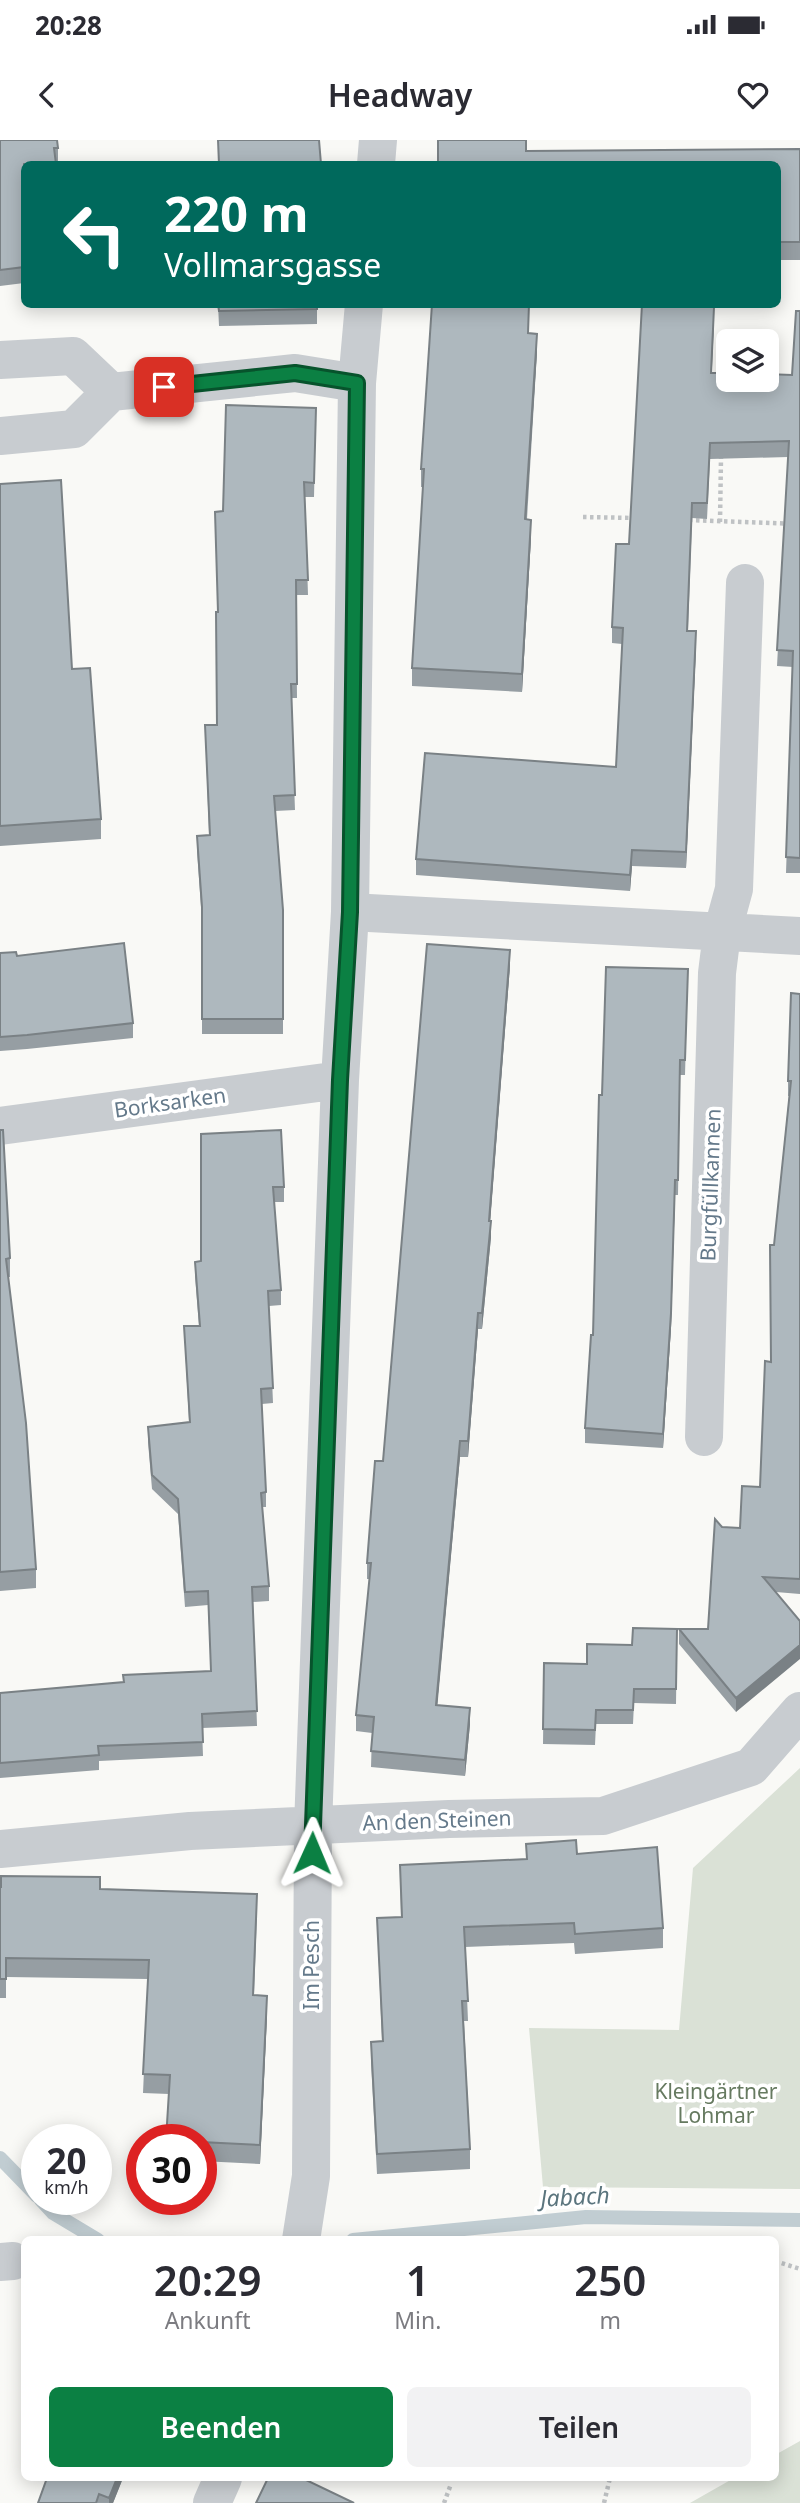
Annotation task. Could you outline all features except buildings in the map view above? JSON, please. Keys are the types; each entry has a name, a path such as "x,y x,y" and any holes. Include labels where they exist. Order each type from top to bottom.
{"street":[{"path":"376,161 378,140"},
{"name":"Im Pesch","path":"302,2228 311,2176 313,1826 340,1080 350,912 357,383 364,308"},
{"path":"0,360 73,356 111,392"},
{"path":"0,436 74,429 111,392 295,373 357,383"},
{"name":"Burgfüllkannen","path":"704,1437 717,973 722,933 734,889 745,583"},
{"path":"350,912 800,936"},
{"name":"Borksarken","path":"0,1126 340,1080"},
{"name":"An den Steinen","path":"0,1849 190,1830 449,1819 603,1816 751,1767 800,1711"},
{"path":"212,2503 222,2481"}],"path":[{"path":"720,522 721,458"},
{"path":"583,517 638,519"},
{"path":"679,520 800,524"},
{"path":"779,2262 800,2269"},
{"path":"604,2503 609,2481"},
{"path":"444,2503 451,2484"}],"green space":[{"name":"Kleingärtner Lohmar","path":"800,1768 800,2189 543,2187 529,2028 679,2030 693,1868"},
{"path":"800,2441 800,2503 690,2503 729,2481 779,2481 779,2453"}],"waterway":[{"name":"Jabach","path":"0,2158 21,2180"},
{"name":"Jabach","path":"56,2215 91,2236"},
{"name":"Jabach","path":"394,2236 586,2217 800,2220"}],"route":[{"path":"164,387 295,373 357,383 350,912 340,1080 312,1853"}]}
